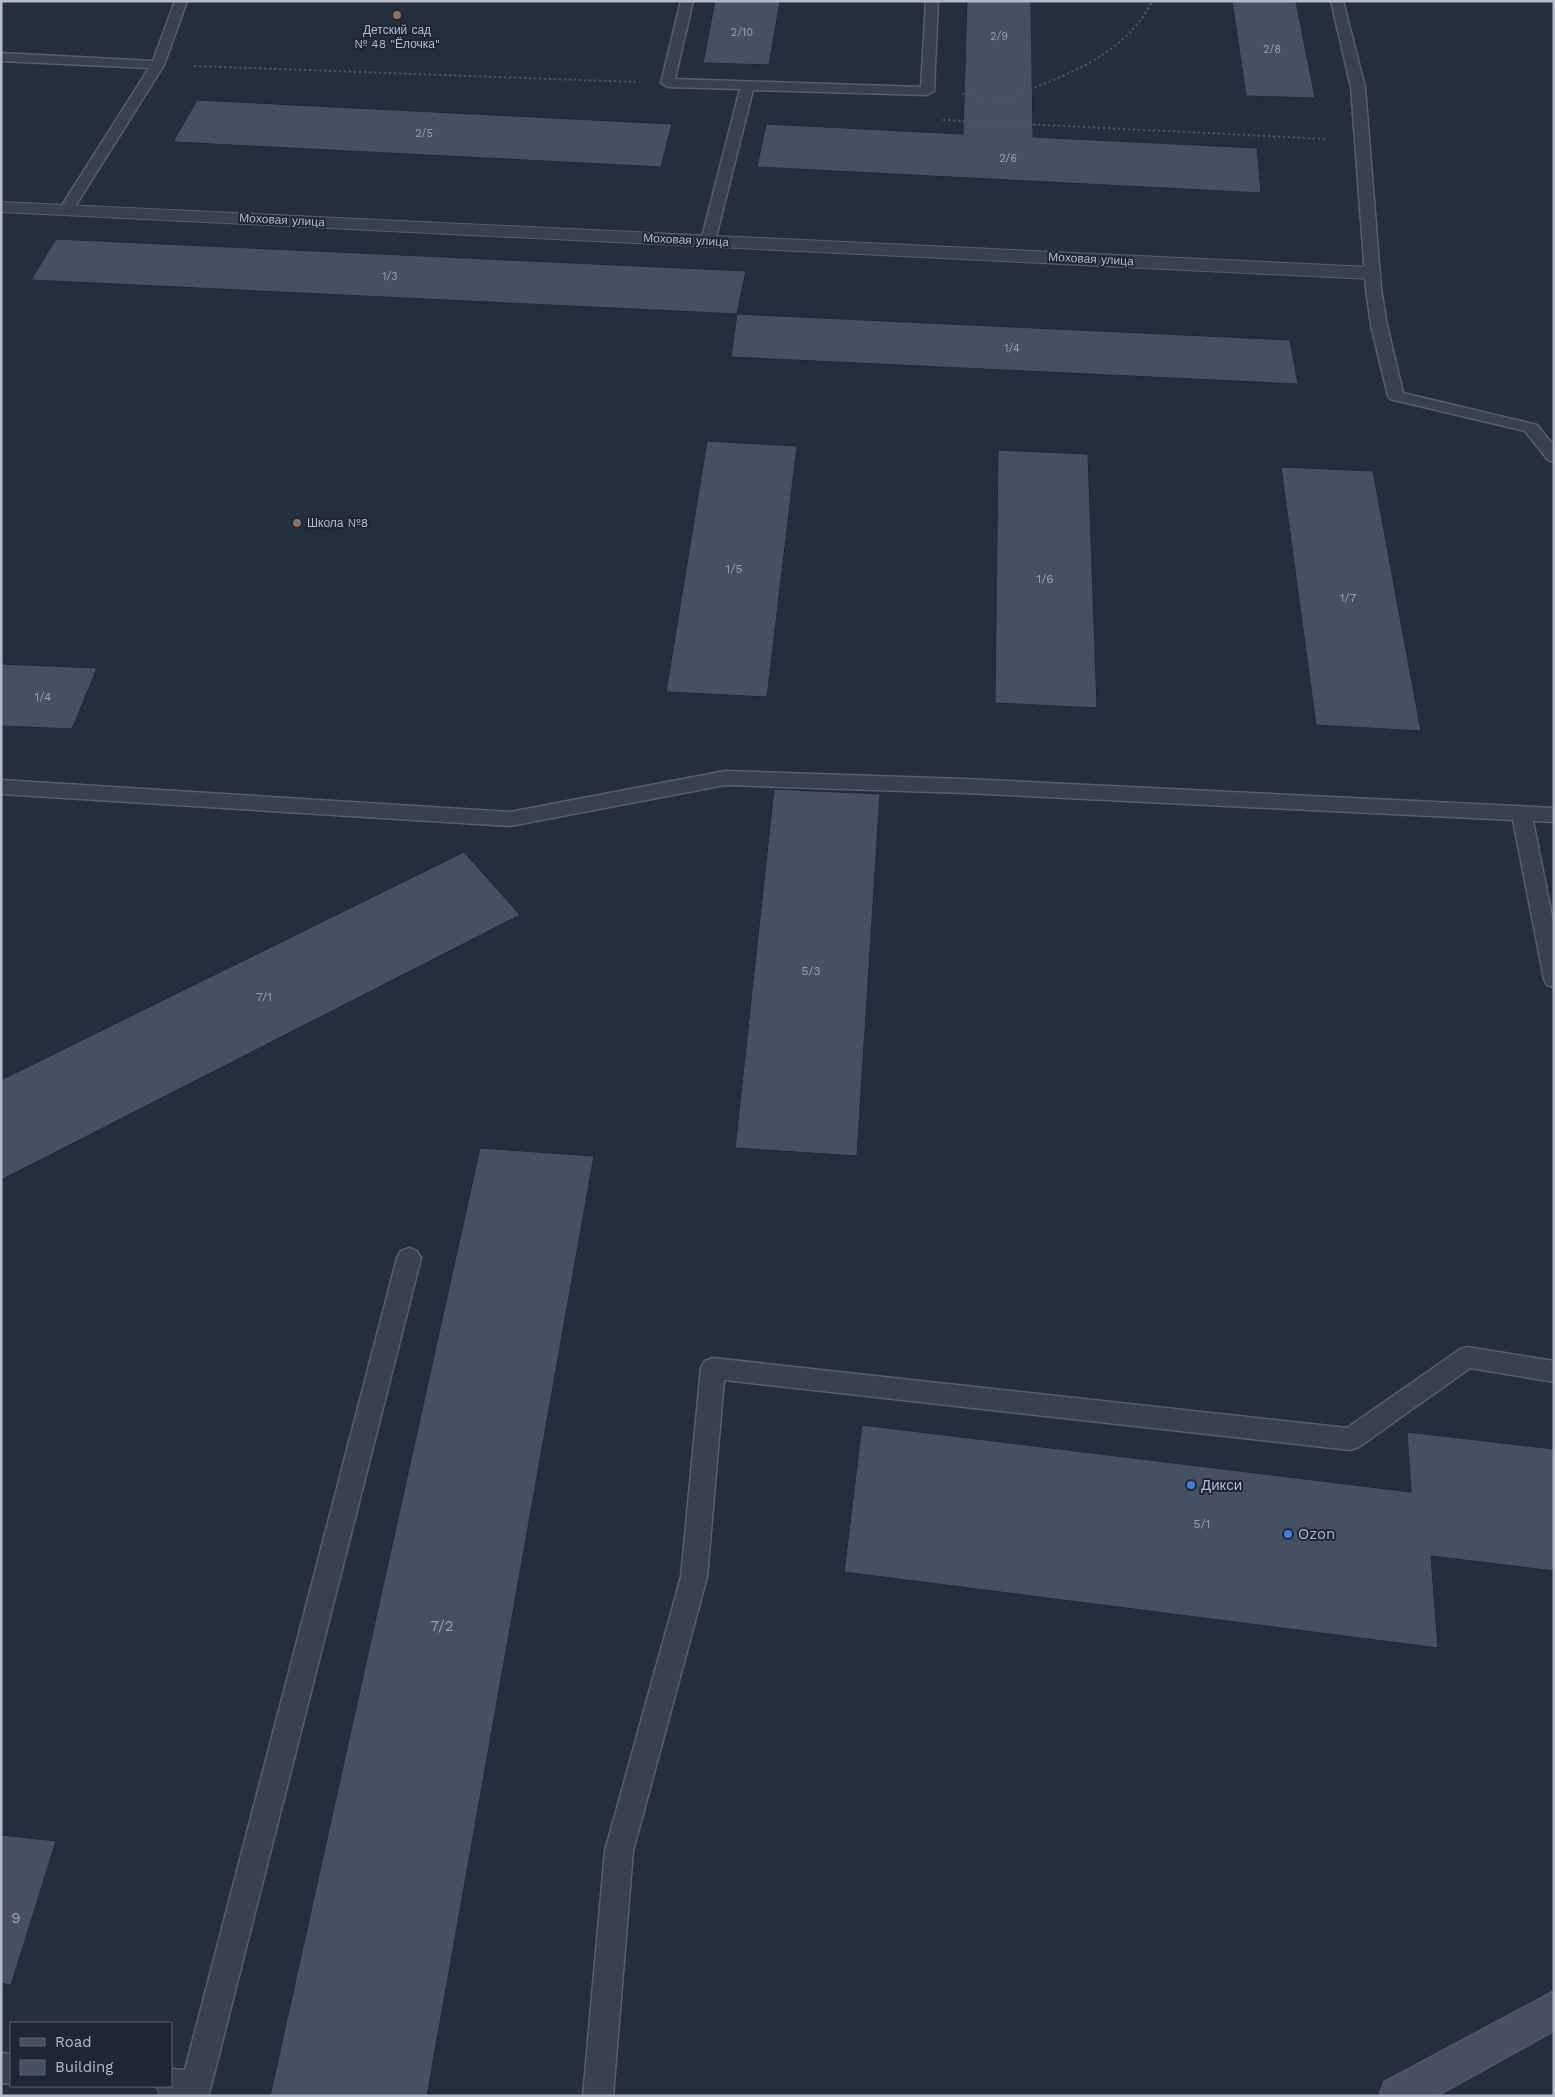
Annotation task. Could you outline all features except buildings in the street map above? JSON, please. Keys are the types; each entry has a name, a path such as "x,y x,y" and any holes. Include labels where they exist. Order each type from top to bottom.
{"street":[{"name":"Моховая улица","path":"1,207 1371,272"},
{"path":"1398,2096 1554,2010"}],"lane":[{"path":"66,210 158,65 181,1"},
{"path":"687,1 668,83 928,91 932,1"},
{"path":"1336,1 1358,87 1371,272 1377,321 1396,396 1531,428 1554,457"},
{"path":"1,57 158,65"},
{"path":"708,241 747,86"},
{"path":"1,787 510,819 724,778 965,786 1554,815"},
{"path":"1522,814 1554,979"},
{"path":"187,2089 409,1258"},
{"path":"598,2096 618,1851 694,1577 713,1368 1350,1439 1468,1357 1554,1372"}],"path":[{"path":"928,91 1009,98 1071,74 1121,41 1144,18 1152,1"},
{"path":"158,65 668,83"},
{"path":"938,120 1320,137 1363,148"}],"place":[{"name":"Детский сад № 48 \"Ёлочка\"","path":"397,15"},
{"name":"Школа №8","path":"297,523"},
{"name":"Дикси","path":"1191,1485"},
{"name":"Ozon","path":"1288,1534"}]}
